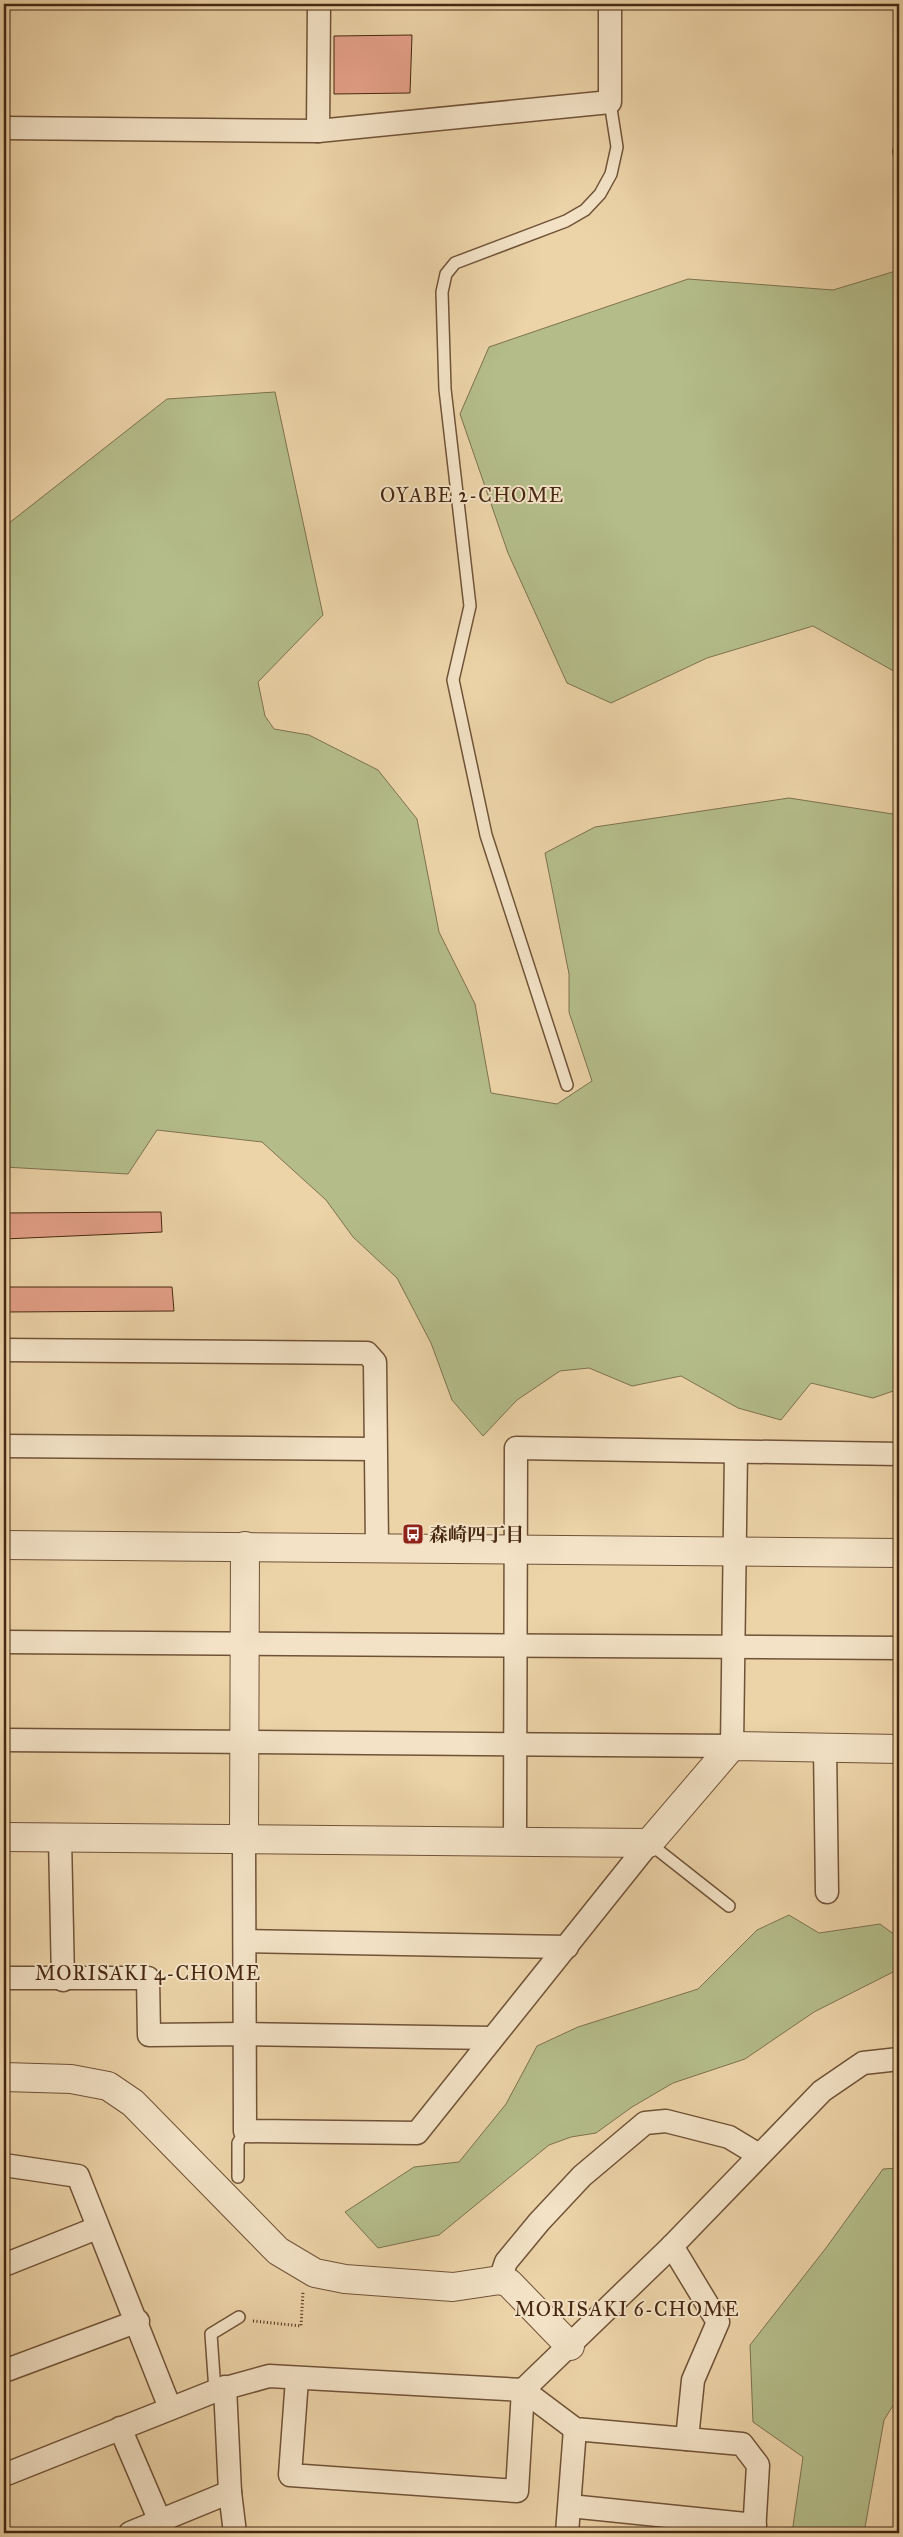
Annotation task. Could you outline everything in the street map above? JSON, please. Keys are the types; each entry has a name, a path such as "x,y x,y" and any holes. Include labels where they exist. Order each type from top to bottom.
{"street":[{"path":"318,131 319,4"},
{"path":"4,128 318,131 610,102 610,4"},
{"path":"4,1350 367,1353 375,1362 377,1547"},
{"path":"4,1446 375,1449"},
{"path":"515,1842 516,1448 899,1454"},
{"path":"245,1546 245,2131 418,2133 649,1843 732,1746 736,1452"},
{"path":"4,1545 899,1553"},
{"path":"4,1642 899,1648"},
{"path":"4,1740 899,1749"},
{"path":"825,1748 827,1892"},
{"path":"4,1838 649,1843"},
{"path":"60,1838 63,1980"},
{"path":"246,1941 567,1946"},
{"path":"4,1978 63,1980 148,1978 149,2035 245,2034 492,2038"},
{"path":"297,2379 290,2474 517,2492 523,2390 672,2246 822,2091 863,2063 899,2060"},
{"path":"4,2077 71,2079 108,2086 133,2103 278,2251 315,2273 345,2279 453,2286 500,2280 509,2283 570,2346"},
{"path":"500,2280 506,2262 539,2222 582,2176 646,2123 666,2121 729,2137 759,2155"},
{"path":"4,2165 78,2176 97,2228 138,2321 170,2408"},
{"path":"4,2265 97,2228"},
{"path":"672,2246 718,2322 693,2380 688,2439"},
{"path":"4,2371 138,2321"},
{"path":"4,2475 220,2389 269,2376 523,2390 575,2429 742,2444 758,2465 754,2529 570,2506"},
{"path":"220,2389 235,2533"},
{"path":"120,2428 162,2527"},
{"path":"567,2533 575,2429"},
{"path":"130,2533 162,2527 230,2492"}],"lane":[{"path":"567,1085 486,834 453,680 470,606 445,389 442,292 446,274 455,263 566,221 585,210 600,194 611,174 617,147 610,102"},
{"path":"649,1843 730,1906"},
{"path":"238,2177 238,2143 245,2131"},
{"path":"220,2389 211,2334 239,2317"}],"path":[{"path":"239,2317 258,2322 302,2326 304,2266"}],"green space":[{"path":"899,270 899,674 813,626 707,658 611,703 567,683 508,553 460,414 489,347 688,279 833,290"},
{"path":"275,392 323,615 258,682 265,716 274,729 309,735 378,770 417,819 439,932 475,1004 491,1093 557,1104 592,1081 569,1012 569,974 545,853 595,827 789,798 899,815 899,1389 873,1398 811,1383 781,1420 738,1408 681,1376 632,1386 589,1368 560,1371 517,1400 483,1436 452,1400 431,1343 397,1278 353,1237 326,1200 262,1142 157,1130 128,1174 4,1167 4,953 8,929 10,795 4,793 4,527 167,399"},
{"path":"789,1915 819,1933 880,1924 899,1938 899,1969 814,2012 745,2059 673,2083 632,2107 596,2133 571,2137 549,2145 439,2235 378,2248 345,2212 414,2167 459,2162 506,2104 537,2046 578,2027 698,1989 757,1930"},
{"path":"899,2168 899,2396 884,2420 864,2533 792,2533 803,2457 753,2422 750,2345 826,2248 883,2169"}],"building":[{"path":"412,35 410,93 334,94 334,36"},
{"path":"161,1212 162,1232 4,1239 4,1213"},
{"path":"4,1287 172,1287 174,1311 4,1312"}],"place":[{"name":"森崎四丁目","path":"413,1534"}],"district":[{"name":"OYABE 2-CHOME","path":"472,495"},
{"name":"MORISAKI 4-CHOME","path":"148,1973"},
{"name":"MORISAKI 6-CHOME","path":"627,2309"}]}
